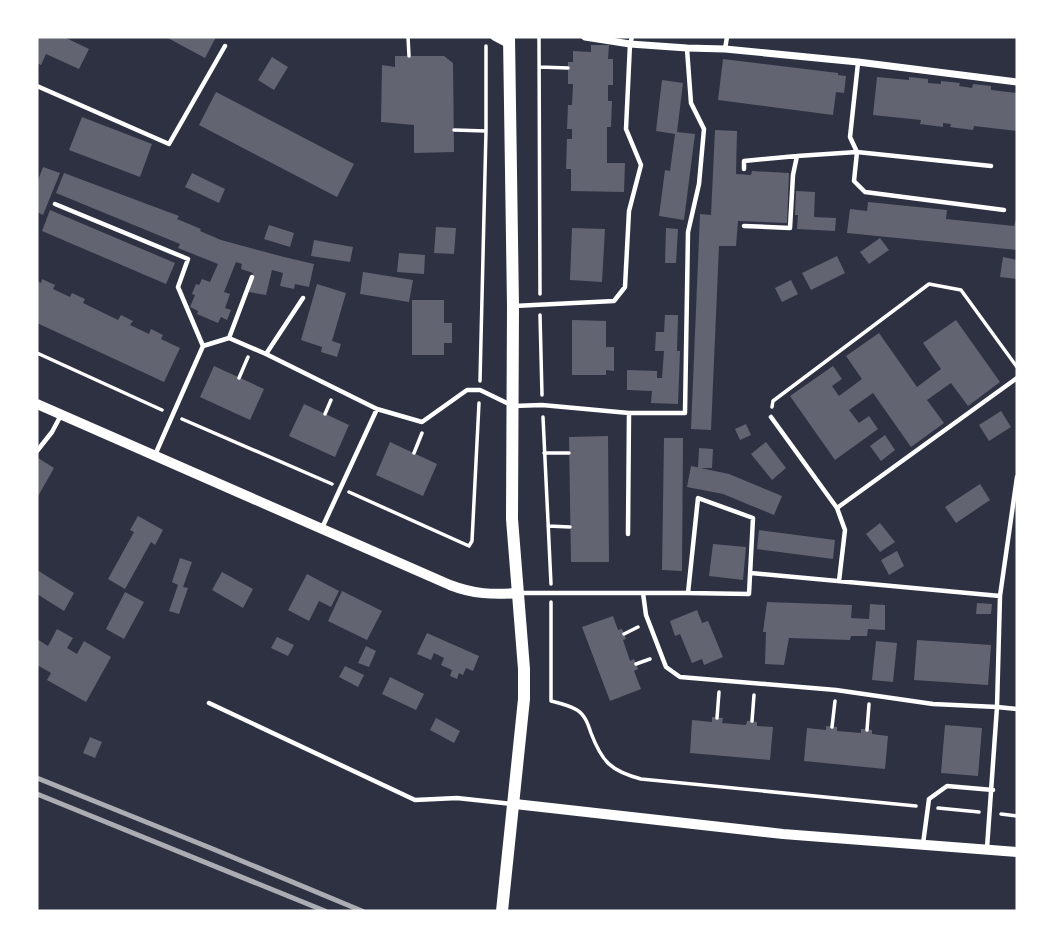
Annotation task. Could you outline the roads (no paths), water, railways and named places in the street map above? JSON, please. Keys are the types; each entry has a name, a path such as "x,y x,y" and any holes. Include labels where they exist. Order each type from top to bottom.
{"main road":[{"path":"502,911 524,699 512,519 513,306 509,41"}],"street":[{"path":"494,37 509,41"},
{"path":"585,37 858,62 1017,82"},
{"path":"37,404 321,530 467,591 492,595 518,593"},
{"path":"514,804 783,834 1017,852"}],"lane":[{"path":"725,49 727,37"},
{"path":"513,306 614,301 625,287 629,211 641,165 626,129 631,40"},
{"path":"37,86 169,144 225,46"},
{"path":"203,346 229,338 377,409 422,422 467,390 480,390 513,406 542,405 629,413 685,413 688,232 699,184 704,129 691,103 687,48"},
{"path":"858,62 850,137 858,152 854,181 865,192 1004,210"},
{"path":"744,169 744,161 858,152 991,166"},
{"path":"744,226 790,228 793,175 797,156"},
{"path":"55,204 188,259 178,287 203,346 155,456"},
{"path":"229,338 252,277"},
{"path":"266,354 303,298"},
{"path":"837,508 1017,378"},
{"path":"321,530 377,409"},
{"path":"628,534 629,413"},
{"path":"37,450 52,432 61,415"},
{"path":"771,417 837,508 845,530 839,581"},
{"path":"987,849 998,708 1000,596 1017,477"},
{"path":"518,593 749,594 753,518 698,498 688,593"},
{"path":"751,573 1000,596"},
{"path":"643,593 646,615 666,667 680,677 836,690 933,704 1017,709"},
{"path":"209,704 415,800 457,798 514,804"},
{"path":"923,844 929,799 947,786 993,790"}],"railway":[{"path":"37,778 362,911"},
{"path":"37,794 325,911"}]}
